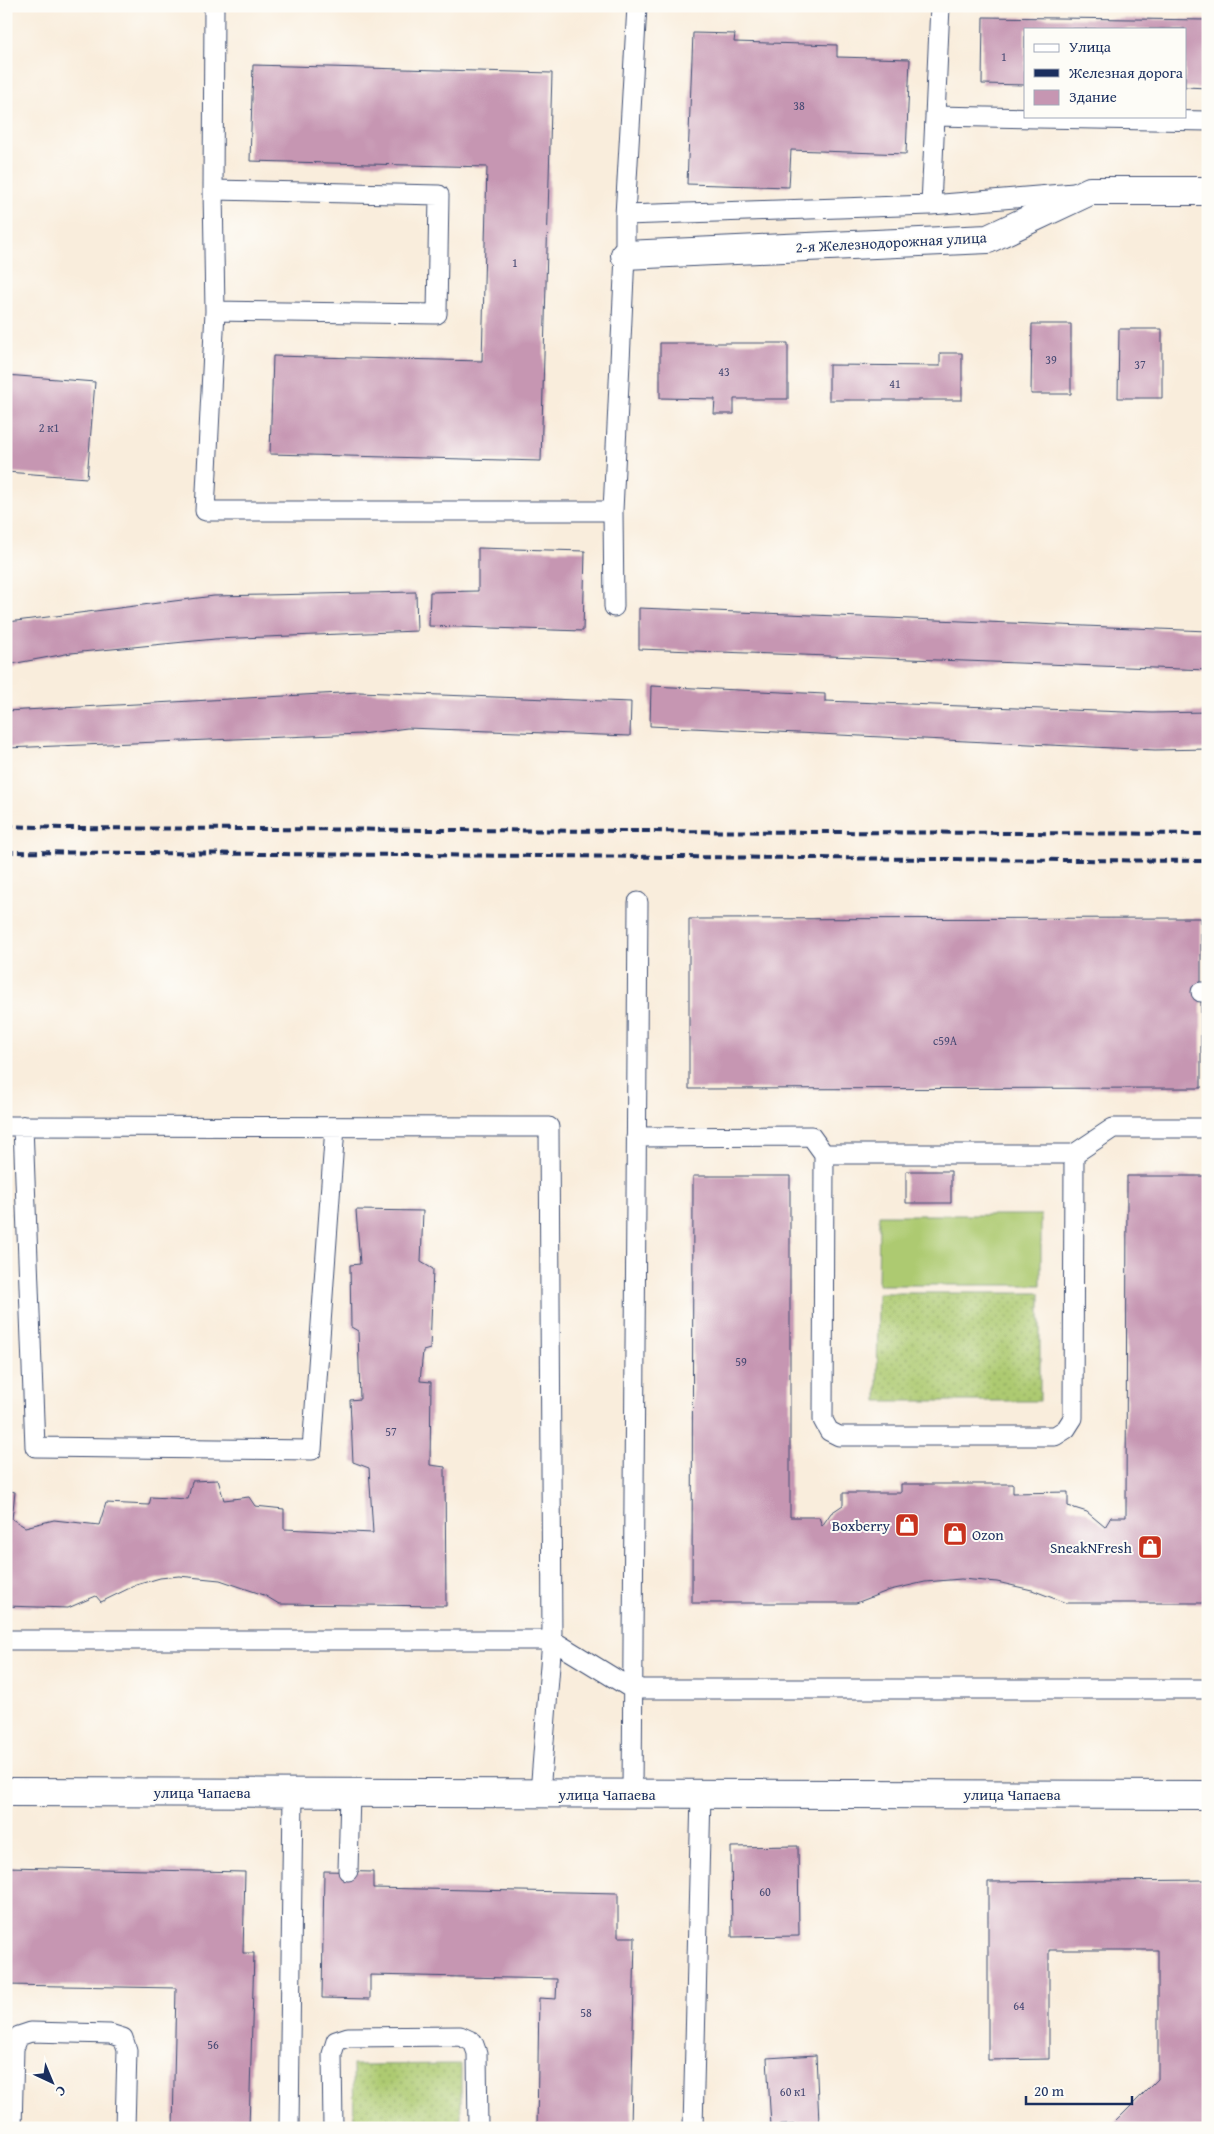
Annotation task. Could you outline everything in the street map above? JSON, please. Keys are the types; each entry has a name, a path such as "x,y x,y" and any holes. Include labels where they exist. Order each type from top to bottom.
{"street":[{"name":"2-я Железнодорожная улица","path":"625,255 988,239 1090,191 1208,192"},
{"name":"улица Чапаева","path":"6,1792 1208,1795"}],"lane":[{"path":"214,6 213,190 215,311 206,511 613,511"},
{"path":"614,607 613,511 625,255 625,215 637,6"},
{"path":"931,205 940,6"},
{"path":"935,116 1024,117"},
{"path":"1072,118 1208,120"},
{"path":"213,190 439,195 437,314 215,311"},
{"path":"625,215 931,205 1090,191"},
{"path":"632,1794 638,902"},
{"path":"335,1127 312,1450 35,1447 14,1126 549,1127 552,1640 540,1793"},
{"path":"824,1154 1074,1154 1113,1128 1208,1128"},
{"path":"636,1137 810,1136 824,1154 823,1420 829,1431 839,1436 1055,1436 1066,1429 1073,1418 1074,1154"},
{"path":"6,1640 552,1640 632,1689 1208,1689"},
{"path":"289,2128 293,1793"},
{"path":"348,1871 350,1793"},
{"path":"694,2128 701,1794"},
{"path":"12,2128 14,2048 19,2036 31,2032 110,2034 123,2038 127,2050 126,2128"},
{"path":"333,2128 332,2054 336,2041 348,2036 460,2036 473,2042 477,2052 478,2128"}],"green space":[{"path":"879,1215 1041,1215 1041,1285 878,1285"},
{"path":"878,1293 1040,1293 1040,1401 877,1401"},
{"path":"461,2064 461,2128 354,2128 353,2065"}],"building":[{"path":"983,17 1208,20 1208,88 1186,87 1186,28 1024,28 1024,85 982,84"},
{"path":"693,33 735,34 734,42 837,45 837,57 910,59 906,154 791,150 789,187 687,184"},
{"path":"253,65 552,73 541,461 270,454 273,356 482,361 487,167 250,161"},
{"path":"1032,324 1071,324 1071,394 1031,394"},
{"path":"1119,329 1162,329 1162,398 1118,398"},
{"path":"660,343 788,343 788,399 734,399 734,414 714,414 715,399 660,398"},
{"path":"940,353 962,353 962,400 829,400 829,365 940,366"},
{"path":"6,375 95,382 87,478 6,472"},
{"path":"478,548 585,551 583,631 429,626 430,592 478,591"},
{"path":"416,592 417,631 215,639 71,653 6,665 6,618 8,622 214,596"},
{"path":"639,608 1208,631 1208,670 639,649"},
{"path":"651,686 825,694 825,701 1152,713 1208,712 1208,749 1155,750 650,726"},
{"path":"359,692 631,702 630,736 407,728 361,734 6,748 6,711"},
{"path":"1201,918 1201,1088 689,1089 689,919"},
{"path":"906,1171 951,1171 951,1203 906,1203"},
{"path":"693,1176 790,1176 790,1517 819,1517 822,1526 831,1513 843,1505 843,1493 901,1493 901,1484 1013,1484 1013,1493 1068,1492 1068,1506 1087,1512 1105,1527 1111,1517 1126,1517 1127,1176 1208,1176 1208,1603 1066,1603 1032,1590 997,1582 961,1579 925,1582 890,1590 856,1603 692,1603"},
{"path":"356,1210 423,1211 421,1262 433,1269 430,1349 423,1351 420,1381 431,1382 430,1465 445,1467 446,1606 279,1604 264,1595 220,1580 179,1576 160,1578 136,1585 101,1602 96,1596 68,1608 6,1606 6,1490 15,1492 12,1519 25,1527 54,1520 99,1525 106,1503 149,1505 151,1497 188,1499 192,1481 218,1480 224,1500 249,1497 255,1506 284,1509 284,1529 373,1533 369,1468 353,1462 350,1400 360,1399 358,1331 351,1327 350,1265 360,1264"},
{"path":"798,1846 799,1936 732,1937 731,1847"},
{"path":"6,1867 245,1872 243,1953 254,1953 249,2128 173,2128 176,1988 6,1985"},
{"path":"324,1871 373,1872 373,1888 618,1893 618,1937 635,1937 631,2128 537,2128 539,1998 556,1999 557,1979 370,1975 370,1999 322,1998"},
{"path":"1208,1880 1208,2128 1109,2128 1158,2079 1158,1950 1049,1950 1049,2059 988,2060 988,1882"},
{"path":"816,2055 819,2123 771,2126 767,2058"}],"railway":[{"path":"6,826 64,828 1208,834"},
{"path":"6,852 1208,861"}],"place":[{"name":"Boxberry","path":"907,1525"},
{"name":"Ozon","path":"955,1534"},
{"name":"SneakNFresh","path":"1150,1547"}]}
